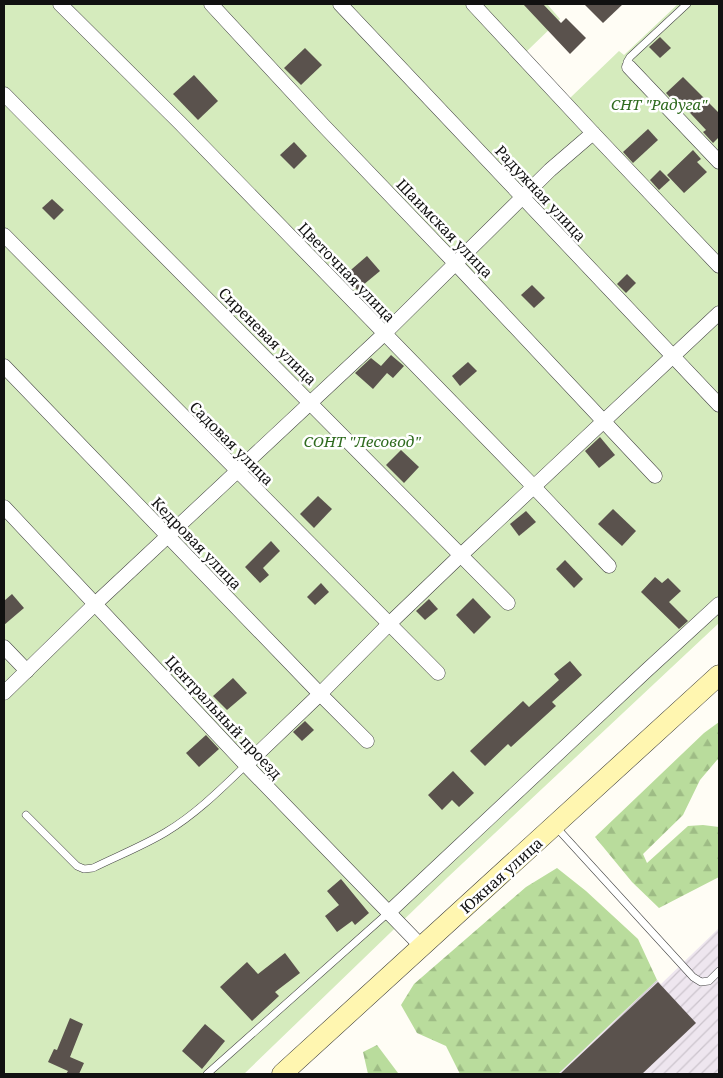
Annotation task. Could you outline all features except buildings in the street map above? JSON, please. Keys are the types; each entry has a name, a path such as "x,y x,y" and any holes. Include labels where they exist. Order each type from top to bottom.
{"main road":[{"name":"Южная улица","path":"282,1074 719,675"}],"street":[{"name":"Цветочная улица","path":"60,4 173,116 609,566"},
{"name":"Шаимская улица","path":"211,4 655,476"},
{"name":"Радужная улица","path":"340,4 719,405"},
{"path":"473,4 592,133 719,266"},
{"path":"630,67 719,162"},
{"name":"Сиреневая улица","path":"4,94 508,603"},
{"path":"4,693 95,604 384,334 550,170 592,133"},
{"name":"Садовая улица","path":"4,235 438,674"},
{"path":"246,765 461,555 719,313"},
{"name":"Кедровая улица","path":"4,366 367,741"},
{"name":"Центральный проезд","path":"4,507 246,765 422,947"},
{"path":"388,913 638,677 719,604"},
{"path":"4,647 27,672"}],"lane":[{"path":"630,67 627,62 630,58 687,4"},
{"path":"26,815 77,866 84,869 93,868 166,832 191,815 246,765"},
{"path":"555,826 693,977 702,982 709,981 719,971"},
{"path":"207,1074 388,913"}],"shaded area":[{"path":"719,928 719,1074 558,1074 657,980 661,984"}],"green space":[{"name":"СОНТ \"Лесовод\"","path":"4,4 547,4 560,19 526,52 570,98 619,51 624,55 678,4 719,4 719,623 448,877 244,1074 4,1074"},
{"path":"719,722 719,759 700,780 683,815 643,854 647,863 688,826 719,827 719,877 659,908 632,882 595,837 704,733"},
{"path":"557,868 586,891 638,939 657,980 558,1074 460,1074 446,1046 417,1033 401,1005 414,984 526,887"},
{"path":"377,1045 399,1074 368,1074 363,1052"}],"park label":[{"name":"СНТ \"Радуга\"","path":"659,104"}]}
